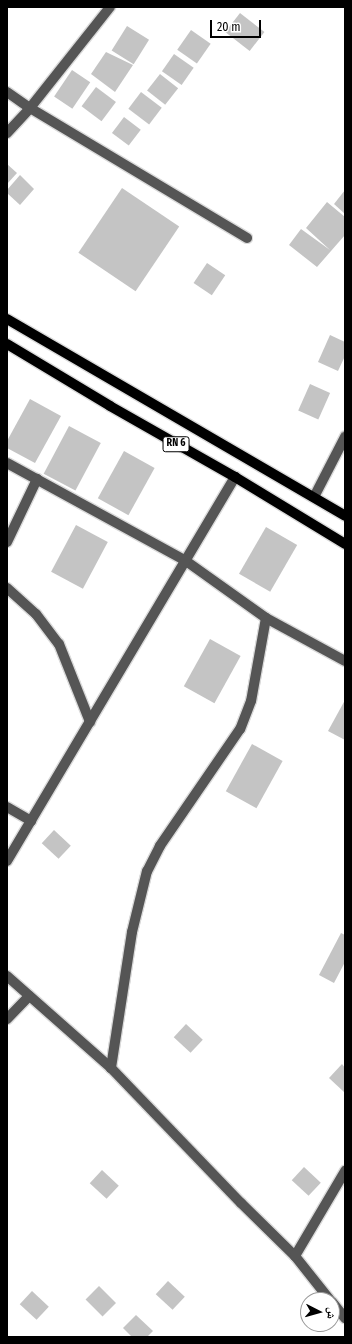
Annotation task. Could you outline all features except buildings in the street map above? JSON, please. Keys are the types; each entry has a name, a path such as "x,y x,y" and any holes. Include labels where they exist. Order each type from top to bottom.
{"main road":[{"name":"RN 6","path":"7,319 345,516"},
{"name":"RN 6","path":"7,344 110,406 235,477 345,544"}],"street":[{"path":"7,133 30,108 110,7"},
{"path":"7,92 30,108 247,238"},
{"path":"314,497 345,436"},
{"path":"7,462 186,561 266,618 345,661"},
{"path":"7,861 235,477"},
{"path":"7,542 37,479"},
{"path":"7,588 36,614 59,644 90,722"},
{"path":"111,1068 132,932 147,871 160,846 240,729 251,701 266,618"},
{"path":"7,807 31,821"},
{"path":"7,976 111,1068 240,1203 295,1256 324,1292"},
{"path":"7,1019 29,996"},
{"path":"295,1256 345,1171"}]}
